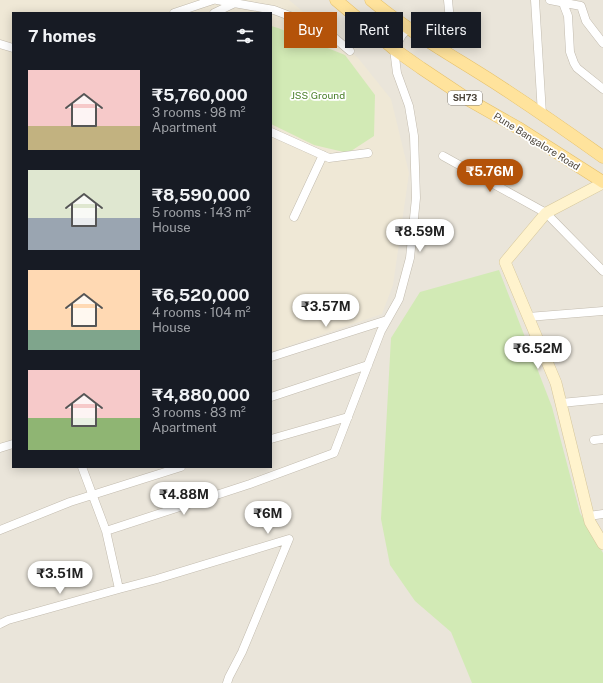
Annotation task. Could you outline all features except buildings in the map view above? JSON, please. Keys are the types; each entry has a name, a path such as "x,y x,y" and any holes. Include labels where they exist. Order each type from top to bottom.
{"main road":[{"name":"Pune Bangalore Road","path":"336,0 394,49 469,100 520,129 603,183"},
{"name":"SH73","path":"371,0 408,29 439,50 542,114 603,157"}],"street":[{"path":"177,12 213,0"},
{"path":"217,0 274,10 324,29 350,51"},
{"path":"252,6 259,0"},
{"path":"439,50 450,21 448,0"},
{"path":"535,0 542,114"},
{"path":"550,0 563,3 581,3 586,21 603,43"},
{"path":"216,12 235,3"},
{"path":"563,3 568,16 570,52 574,63 577,68 603,89"},
{"path":"106,531 250,484 334,453 381,331 399,299 410,258 416,198 414,136 409,106 397,73 394,49 402,35 408,29"},
{"path":"1,46 12,48"},
{"path":"272,132 329,158 368,153"},
{"path":"294,217 323,155"},
{"path":"443,156 546,213 603,271"},
{"path":"603,183 546,213 505,262 556,383 590,522 603,544"},
{"path":"528,317 603,312"},
{"path":"272,357 387,320"},
{"path":"272,397 368,365"},
{"path":"561,403 603,399"},
{"path":"272,440 348,417"},
{"path":"594,440 603,439"},
{"path":"1,446 12,444"},
{"path":"82,468 106,531 119,589"},
{"path":"0,530 70,502 178,468"},
{"path":"589,516 603,514"},
{"path":"0,624 8,620 157,579 289,539 242,652 227,683"}],"shaded area":[{"path":"0,0 603,0 603,683 0,683"},
{"path":"0,0 289,0 303,12 284,12 284,48 337,48 337,40 358,58 391,99 409,173 393,285 382,314 272,352 272,12 12,12 12,440 0,444"}],"green space":[{"name":"JSS Ground","path":"272,26 284,30 284,48 328,48 345,55 375,95 374,136 348,153 314,145 272,124"},
{"path":"499,270 552,407 580,513 603,553 603,683 472,683 451,632 415,601 390,565 381,519 391,338 420,292"}]}
